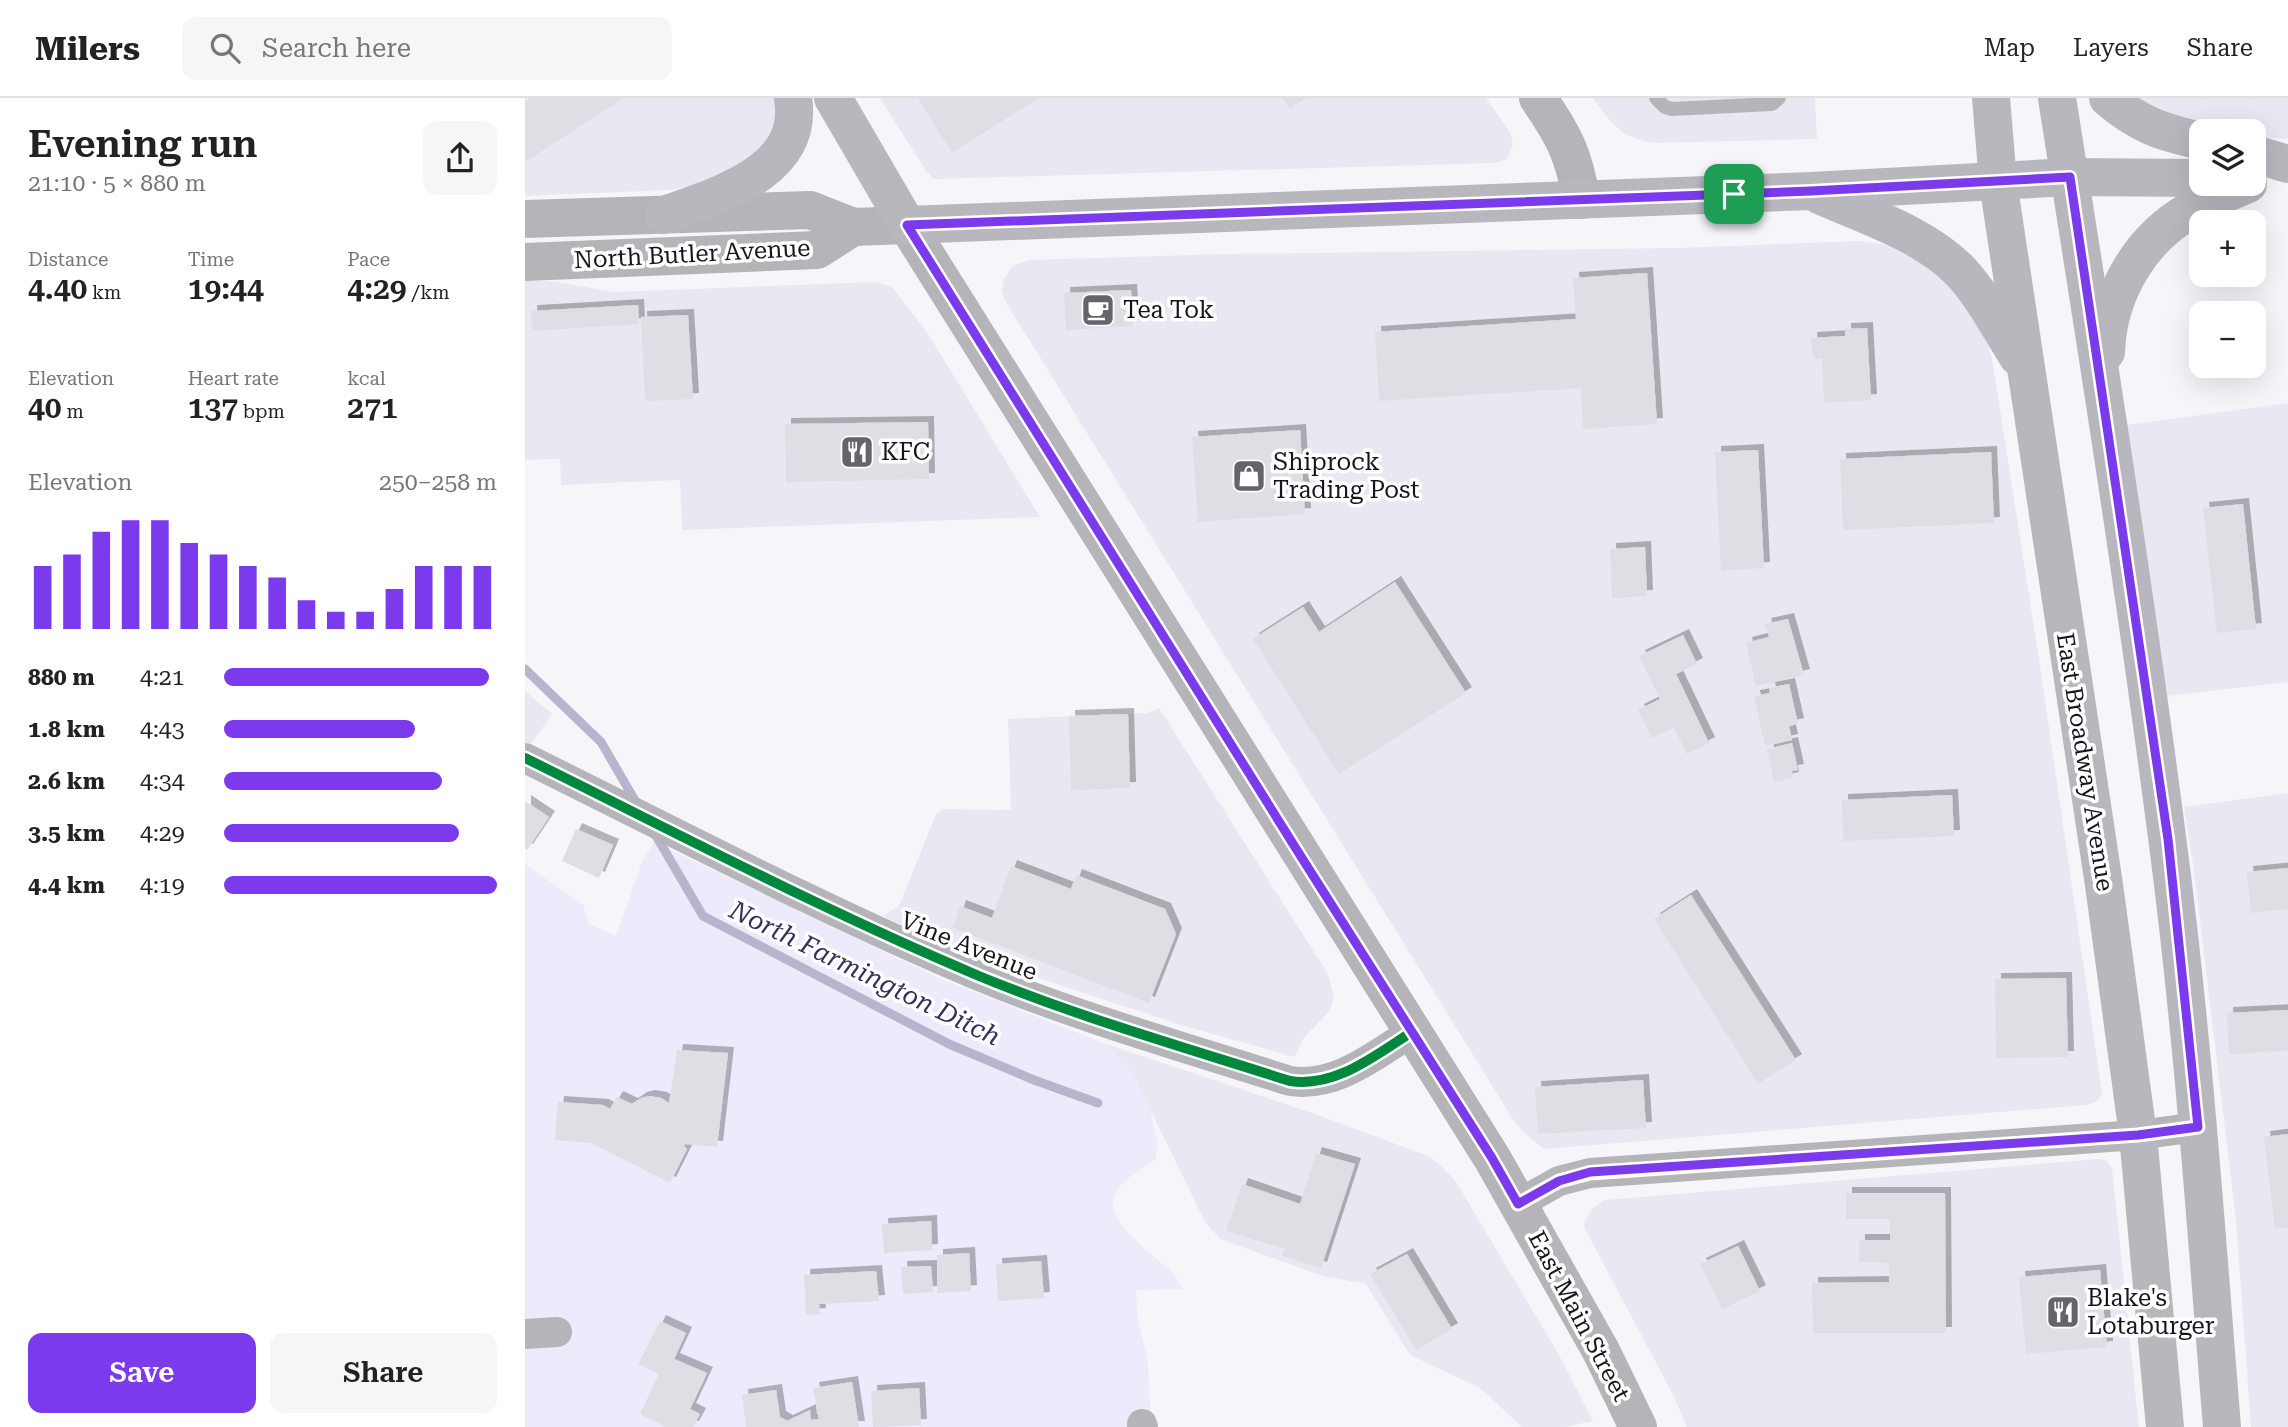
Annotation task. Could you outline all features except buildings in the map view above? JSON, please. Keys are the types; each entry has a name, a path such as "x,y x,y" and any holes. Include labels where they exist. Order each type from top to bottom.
{"main road":[{"path":"664,215 738,186 769,165 788,143 795,124 793,98"},
{"name":"East Main Street","path":"833,98 907,225 1492,1158 1601,1351 1638,1427"},
{"path":"1538,98 1571,152 1577,169 1581,200"},
{"name":"East Broadway Avenue","path":"1991,98 1998,181 2104,885 2138,1135 2165,1427"},
{"path":"2057,98 2168,839 2198,1127 2222,1427"},
{"path":"2108,98 2127,114 2159,131 2189,138"},
{"path":"907,225 1811,191 2070,177 2189,178"},
{"path":"1811,191 1899,231 1942,255 1976,290 2026,370"},
{"path":"2106,413 2108,330 2115,300 2129,271 2145,248 2166,227 2219,196"},
{"name":"North Butler Avenue","path":"525,219 810,210 853,228 907,225"},
{"name":"North Butler Avenue","path":"525,262 817,250 853,228"}],"street":[{"name":"Vine Avenue","path":"525,758 853,921 981,977 1140,1034 1277,1077 1296,1082 1338,1077 1412,1032"},
{"path":"1518,1204 1559,1181 1590,1172 2138,1135 2198,1127"},
{"path":"525,1334 557,1332"}],"lane":[{"path":"1656,98 1665,107 1672,109 1772,104 1779,98"}],"shaded area":[{"path":"525,98 778,98 780,107 768,146 725,175 669,190 525,196"},
{"path":"880,98 1486,98 1510,132 1513,144 1507,159 1495,163 934,179 926,171"},
{"path":"1593,98 1815,98 1817,139 1653,143 1625,134 1612,123"},
{"path":"2126,98 2288,98 2288,139 2266,138 2266,119 2189,119 2189,126"},
{"path":"1858,241 1883,244 1911,252 1932,264 1986,336 1992,358 2039,659 2102,1093 2097,1101 2087,1105 1544,1149 1514,1121 1005,301 1002,289 1004,279 1012,266 1029,260 1224,254 1674,248"},
{"path":"525,281 552,281 614,292 876,282 892,287 927,332 1040,517 682,530 680,480 561,485 560,459 525,460"},
{"path":"2288,403 2288,682 2167,696 2127,425"},
{"path":"525,691 552,714 527,750 525,749"},
{"path":"1159,708 1328,974 1334,997 1330,1010 1303,1039 1295,1057 1181,1025 987,961 936,942 883,916 899,906 936,814 943,809 1011,810 1008,719 1147,713"},
{"path":"2288,793 2288,1427 2251,1427 2236,1221 2184,807"},
{"path":"654,842 941,979 1106,1044 1134,1076 1149,1105 1158,1144 1156,1159 1117,1190 1113,1202 1115,1214 1122,1226 1166,1267 1183,1289 1136,1290 1138,1321 1148,1362 1151,1427 525,1427 525,864 583,905 589,924 616,936 642,862"},
{"path":"1106,1044 1318,1115 1428,1156 1438,1163 1461,1190 1559,1355 1593,1421 1565,1427 1522,1427 1480,1388 1410,1355 1366,1284 1323,1276 1220,1239 1205,1222 1134,1076"},
{"path":"2099,1159 2107,1161 2112,1168 2139,1427 1687,1427 1672,1393 1584,1227 1593,1208 1604,1200"}],"waterway":[{"name":"North Farmington Ditch","path":"525,669 601,742 637,804"},
{"name":"North Farmington Ditch","path":"655,834 703,916 949,1044 1034,1080 1098,1103"}],"cycle path":[{"path":"525,758 807,898 979,976 1094,1019 1290,1081 1307,1082 1339,1075 1412,1032"},
{"path":"1518,1204 1559,1181 1590,1173 2138,1135 2198,1127"}],"place":[{"name":"Tea Tok","path":"1098,310"},
{"name":"KFC","path":"857,452"},
{"name":"Shiprock Trading Post","path":"1249,476"},
{"name":"Blake's Lotaburger","path":"2063,1312"}],"route":[{"path":"2070,177 2168,839 2198,1127 2138,1135 1590,1172 1559,1181 1518,1204 1492,1158 907,225 1734,194 2070,177"}]}
